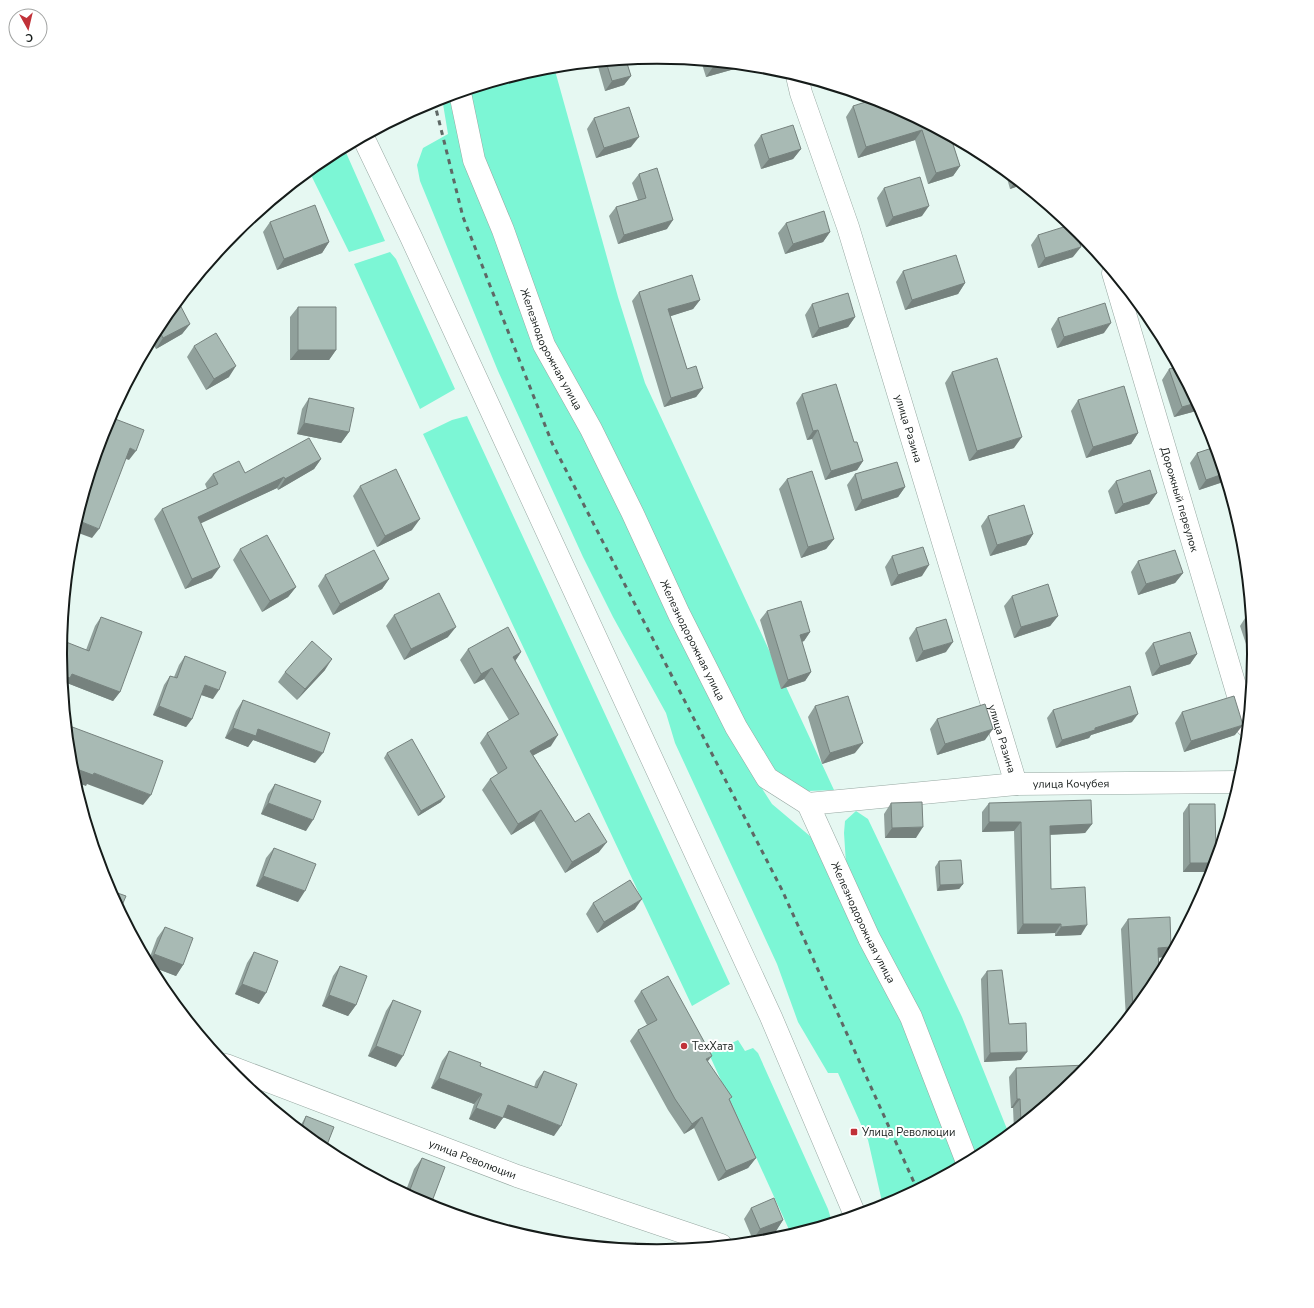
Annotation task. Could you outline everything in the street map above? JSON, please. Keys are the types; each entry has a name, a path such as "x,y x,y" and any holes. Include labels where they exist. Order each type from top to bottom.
{"street":[{"name":"улица Разина","path":"798,81 848,227 1016,784"},
{"name":"Железнодорожная улица","path":"461,97 474,160 503,230 544,345 591,429 632,512 679,614 736,727 767,778 808,804 869,938 911,1017 965,1157"},
{"path":"365,141 414,244 771,1017 853,1211"},
{"name":"Дорожный переулок","path":"1116,284 1244,715"},
{"name":"улица Кочубея","path":"808,804 1016,784 1233,782"},
{"name":"улица Революции","path":"239,1070 517,1176 711,1241"}],"green space":[{"path":"556,73 618,297 645,383 834,790 808,791 774,775 761,754 562,369 484,165 468,95 504,84"},
{"path":"457,99 503,237 754,776 772,804 817,842 913,1043 958,1161 918,1183 883,1199 882,1200 868,1140 838,1073 828,1073 798,1022 777,964 675,743 666,713 613,617 583,557 498,371 420,181 417,165 423,148 448,134 443,104"},
{"path":"346,153 385,241 349,252 311,176"},
{"path":"390,252 396,259 455,389 420,409 354,264"},
{"path":"467,416 730,984 692,1006 423,434 452,420"},
{"path":"856,811 868,819 962,1017 1007,1129 972,1153 846,864 844,833 845,821"},
{"path":"738,1040 745,1051 753,1048 758,1053 831,1218 789,1229 709,1054"}],"building":[{"path":"627,65 631,76 612,81 607,66"},
{"path":"865,102 918,125 952,143 960,166 936,173 922,130 866,147 853,106"},
{"path":"629,107 639,137 604,148 594,118"},
{"path":"793,125 801,149 769,159 761,135"},
{"path":"657,168 673,220 624,235 616,207 646,198 639,174"},
{"path":"920,177 929,206 893,217 884,188"},
{"path":"315,205 329,242 284,259 270,222"},
{"path":"824,211 830,232 793,244 786,223"},
{"path":"1064,227 1080,243 1081,247 1045,258 1038,235"},
{"path":"956,255 965,283 912,300 903,271"},
{"path":"692,275 700,300 668,309 687,369 696,366 703,388 671,398 639,292"},
{"path":"848,293 855,317 819,328 812,304"},
{"path":"1105,303 1111,323 1064,337 1058,318"},
{"path":"181,306 190,324 163,338 161,334"},
{"path":"298,307 336,307 336,350 298,350"},
{"path":"216,333 236,366 214,379 194,346"},
{"path":"997,358 1022,437 977,451 952,372"},
{"path":"1173,368 1191,404 1182,407 1169,369"},
{"path":"836,384 854,442 857,442 863,461 831,471 818,430 813,431 802,394"},
{"path":"1124,386 1138,433 1093,447 1078,400"},
{"path":"309,398 354,408 349,432 304,423"},
{"path":"116,419 144,430 136,451 130,448 99,529 82,522 98,464"},
{"path":"309,438 321,459 285,479 284,477 198,517 220,567 192,579 162,509 218,484 213,474 239,461 245,473"},
{"path":"1210,449 1219,475 1206,480 1197,453"},
{"path":"897,462 905,487 862,500 855,474"},
{"path":"396,469 420,519 385,536 360,486"},
{"path":"1150,470 1157,493 1123,504 1116,481"},
{"path":"812,471 834,539 808,547 787,479"},
{"path":"1024,505 1033,534 997,545 988,516"},
{"path":"267,535 296,587 270,601 240,549"},
{"path":"923,547 929,565 898,575 892,556"},
{"path":"374,550 389,579 340,604 325,575"},
{"path":"1175,550 1183,573 1146,584 1138,561"},
{"path":"1048,584 1058,616 1021,627 1012,596"},
{"path":"439,593 456,627 411,649 394,615"},
{"path":"801,601 810,632 800,635 811,672 788,680 767,611"},
{"path":"101,617 142,632 120,692 72,674 70,678 68,677 67,642 89,651"},
{"path":"946,619 953,642 923,651 916,628"},
{"path":"508,627 521,652 513,657 558,735 530,751 575,822 589,813 607,842 572,862 541,810 518,824 490,779 507,768 487,733 519,714 492,668 481,674 468,649"},
{"path":"1190,632 1197,654 1160,666 1153,643"},
{"path":"312,641 332,659 305,689 285,672"},
{"path":"185,656 226,672 219,690 205,685 192,719 159,706 170,676 177,678"},
{"path":"1130,686 1138,714 1095,728 1095,730 1062,740 1053,710"},
{"path":"848,696 863,743 830,753 815,706"},
{"path":"1234,696 1243,725 1191,741 1182,712"},
{"path":"243,700 330,733 323,753 258,729 256,736 233,728"},
{"path":"985,704 993,729 945,744 937,719"},
{"path":"72,727 163,761 151,795 94,773 93,775 78,770"},
{"path":"412,739 445,797 421,811 387,753"},
{"path":"275,784 321,801 313,820 268,803"},
{"path":"1091,800 1092,824 1050,826 1051,889 1085,887 1087,925 1061,927 1061,924 1023,924 1021,822 989,822 989,803"},
{"path":"922,802 923,827 892,828 891,803"},
{"path":"1189,804 1215,804 1216,845 1209,863 1190,863"},
{"path":"274,848 316,864 305,891 263,876"},
{"path":"961,860 963,884 940,885 939,861"},
{"path":"630,880 642,899 604,922 593,903"},
{"path":"118,893 126,896 123,904"},
{"path":"1170,917 1171,944 1169,947 1158,948 1159,964 1133,1003 1128,919"},
{"path":"165,927 193,938 183,965 154,954"},
{"path":"254,952 278,961 266,993 242,984"},
{"path":"340,966 367,976 356,1005 329,995"},
{"path":"1002,970 1009,1024 1026,1023 1027,1052 990,1053 987,971"},
{"path":"668,976 712,1056 706,1059 732,1097 729,1099 756,1158 726,1171 702,1117 692,1124 675,1099 638,1030 657,1020 641,991"},
{"path":"393,1000 421,1011 403,1056 376,1046"},
{"path":"449,1051 481,1063 480,1066 537,1088 544,1071 577,1084 561,1126 508,1105 503,1118 476,1108 482,1094 439,1078"},
{"path":"1079,1065 1046,1098 1021,1118 1020,1099 1017,1099 1016,1068"},
{"path":"306,1116 334,1127 327,1144 303,1125"},
{"path":"422,1158 445,1167 433,1200 410,1189"},
{"path":"774,1198 783,1220 760,1229 751,1208"}],"railway":[{"path":"436,107 463,217 552,443 782,890 915,1184"}],"place":[{"name":"ТехХата","path":"684,1046"},
{"name":"Улица Революции","path":"854,1132"}]}
